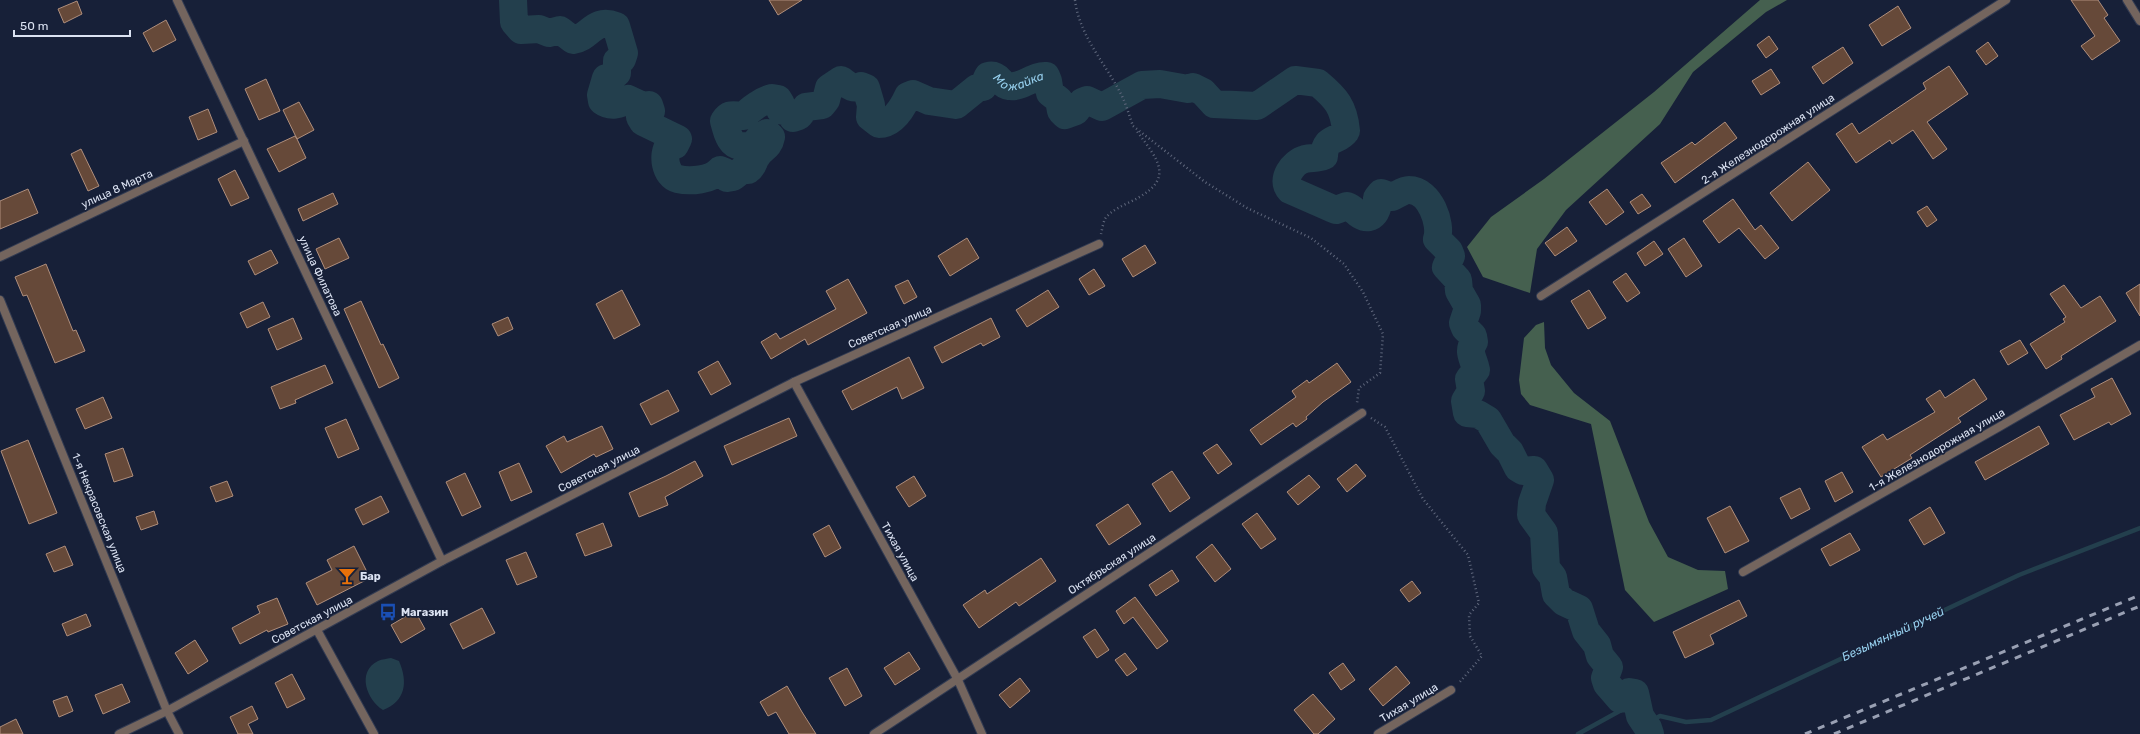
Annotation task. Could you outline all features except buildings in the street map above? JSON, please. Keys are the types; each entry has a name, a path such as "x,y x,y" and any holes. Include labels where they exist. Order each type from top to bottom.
{"street":[{"name":"улица Филатова","path":"177,0 442,562"},
{"name":"2-я Железнодорожная улица","path":"1541,296 2006,0"},
{"path":"2127,0 2140,21"},
{"name":"улица 8 Марта","path":"0,257 244,142"},
{"name":"Советская улица","path":"119,734 167,710 442,562 794,382 1099,244"},
{"name":"1-я Некрасовская улица","path":"0,300 167,710 179,734"},
{"name":"1-я Железнодорожная улица","path":"1743,572 2006,423 2140,344"},
{"name":"Тихая улица","path":"794,382 958,680 982,734"},
{"name":"Октябрьская улица","path":"874,734 1362,412"},
{"path":"317,630 374,734"},
{"name":"Тихая улица","path":"1378,734 1451,690"}],"path":[{"path":"1075,0 1080,21 1121,94 1133,126 1152,151 1161,170 1158,182 1144,196 1119,207 1105,219 1099,244"},
{"path":"1133,126 1205,182 1247,208 1311,238 1344,264 1363,292 1383,334 1380,372 1359,388 1356,400 1362,412 1385,427 1423,499 1468,555 1479,602 1469,615 1470,636 1482,656 1464,679 1451,690"}],"green space":[{"path":"1760,0 1787,0 1766,12 1693,72 1660,124 1566,210 1537,249 1530,293 1483,277 1467,247 1491,217 1544,179 1654,92"},
{"path":"1544,322 1545,348 1551,365 1574,393 1610,421 1649,522 1668,557 1698,570 1725,571 1728,589 1654,622 1625,590 1591,424 1530,405 1521,394 1519,380 1524,338 1536,325"}],"water":[{"path":"391,658 399,661 402,669 404,676 403,690 401,696 396,702 383,710 372,700 366,686 367,672 371,666 378,661"}],"waterway":[{"name":"Можайка","path":"513,0 514,22 521,30 539,29 549,33 560,30 573,40 584,36 592,29 602,24 616,26 624,53 622,59 617,61 617,73 612,77 606,78 601,95 602,101 612,105 622,103 628,99 643,106 649,105 651,111 640,117 643,122 678,139 675,145 669,145 665,159 670,174 683,180 706,178 712,176 720,170 725,172 727,178 733,177 742,170 748,170 759,153 767,146 771,137 767,133 761,136 753,145 740,146 732,142 724,121 728,116 744,116 757,105 772,98 778,99 781,104 780,110 791,113 793,118 799,116 806,107 822,105 826,100 829,88 841,80 853,87 861,86 866,88 871,105 870,117 879,124 893,118 900,110 908,96 913,94 929,101 956,105 977,88 983,87 988,76 995,76 1003,84 1009,86 1019,85 1037,77 1046,76 1050,93 1059,100 1061,111 1065,115 1076,111 1082,102 1087,100 1102,107 1142,85 1160,84 1188,89 1193,87 1203,92 1214,104 1257,106 1295,80 1318,83 1330,93 1341,109 1346,131 1343,135 1329,142 1324,156 1305,159 1292,167 1287,177 1287,186 1290,190 1336,210 1347,206 1365,217 1372,216 1376,210 1378,202 1377,198 1381,193 1392,197 1407,190 1416,191 1423,196 1433,209 1438,225 1437,239 1449,251 1451,256 1446,267 1458,280 1459,291 1467,305 1467,311 1463,323 1465,328 1473,336 1474,342 1471,352 1476,370 1469,379 1471,391 1465,401 1467,413 1478,414 1488,420 1502,444 1510,452 1518,468 1523,471 1534,470 1540,480 1532,503 1531,515 1544,533 1546,568 1553,577 1556,594 1564,602 1579,609 1586,631 1597,645 1600,656 1609,667 1605,678 1607,684 1620,699 1629,692 1635,693 1640,716 1650,734"},
{"name":"Безымянный ручей","path":"1645,724 1660,716 1686,722 1711,720 2019,575 2140,528"},
{"path":"1578,734 1636,702"}],"railway":[{"path":"1805,734 2140,595"},
{"path":"1834,734 2140,606"}],"place":[{"name":"Бар","path":"347,576"},
{"name":"Магазин","path":"388,612"}]}
